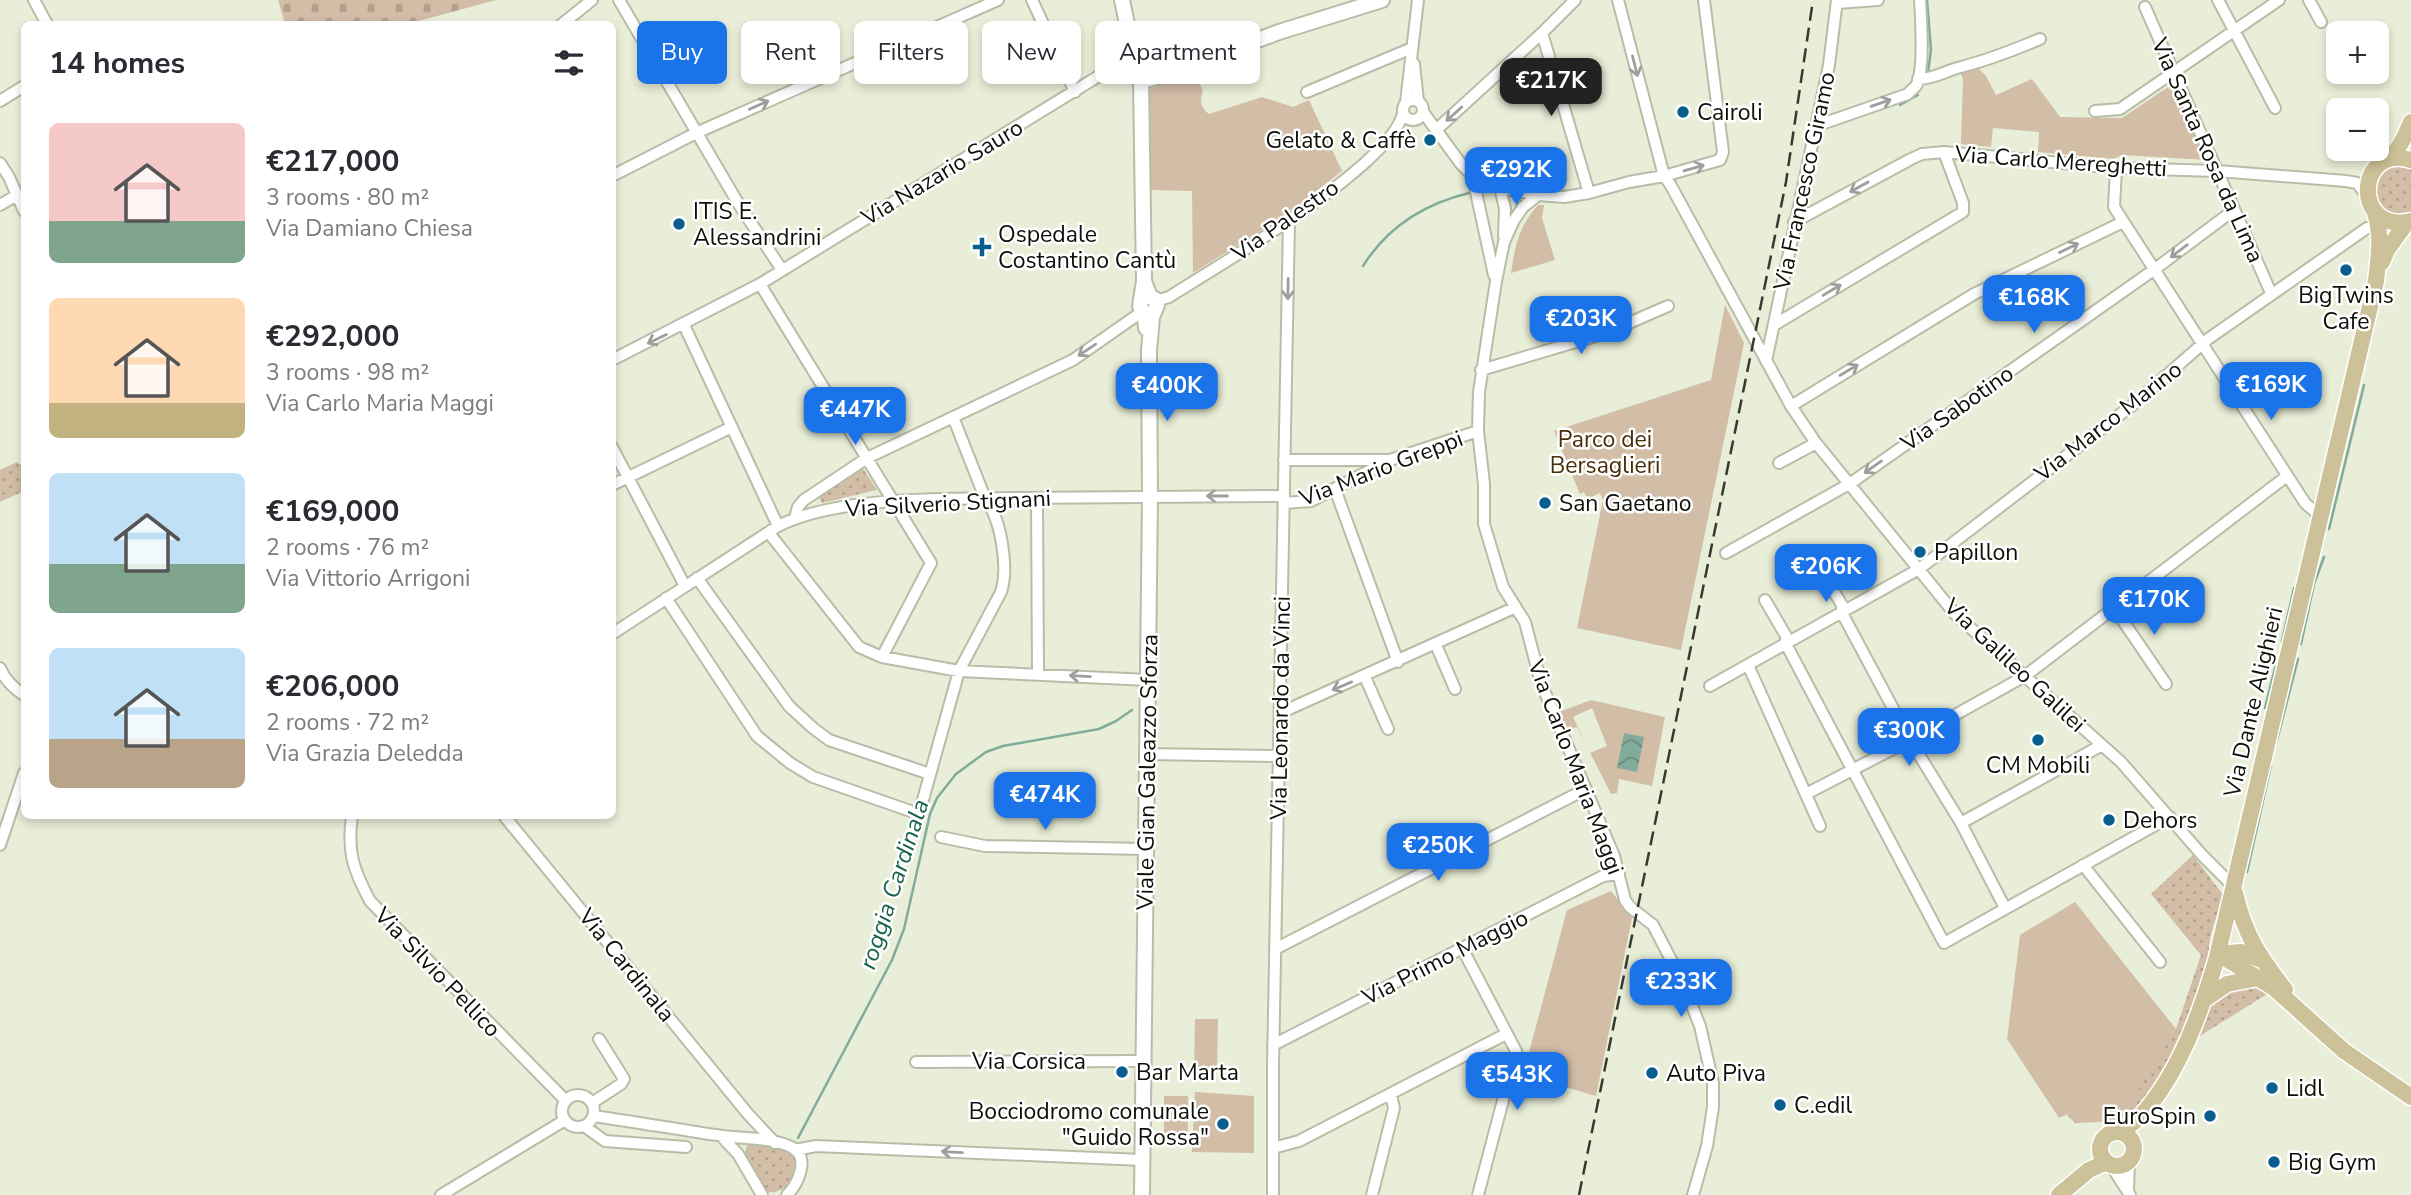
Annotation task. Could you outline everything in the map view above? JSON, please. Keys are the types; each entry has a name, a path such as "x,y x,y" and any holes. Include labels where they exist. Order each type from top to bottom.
{"main road":[{"path":"2375,281 2380,228 2367,196 2368,180 2377,168 2393,155 2411,122"},
{"path":"2377,168 2399,157 2411,160"},
{"path":"2375,212 2396,223 2409,221"},
{"path":"2375,281 2387,250 2409,221"},
{"name":"Via Dante Alighieri","path":"2118,1132 2138,1118 2171,1070 2204,1000 2218,954 2375,281"},
{"path":"2234,887 2249,939 2301,1011"},
{"path":"2218,954 2241,952 2262,960"},
{"path":"2218,954 2259,978 2301,1011 2344,1051 2411,1097"},
{"path":"2204,1000 2235,980 2259,978"},
{"name":"Via Dante Alighieri","path":"2133,1143 2138,1118"},
{"path":"2118,1132 2128,1136 2134,1151 2129,1161 2119,1165 2106,1159 2104,1139 2118,1132"},
{"path":"2059,1195 2106,1159"}],"street":[{"path":"34,0 45,21"},
{"path":"566,21 592,0"},
{"path":"619,0 738,203 782,270"},
{"path":"616,174 696,133 998,0"},
{"path":"1032,0 1075,92"},
{"path":"1122,0 1126,21"},
{"path":"1260,39 1382,0"},
{"path":"1418,0 1412,47 1413,114 1436,130 1475,178 1500,188 1564,197 1664,176 1720,160 1722,157 1704,0"},
{"path":"1436,130 1575,0"},
{"name":"Via Galileo Galilei","path":"1618,0 1664,176 1791,406 1816,443 1955,614 2121,762 2202,855 2234,887"},
{"path":"1837,2 1878,0"},
{"path":"1816,126 1908,94 1915,87 1922,34 1920,0"},
{"path":"2218,0 2275,108"},
{"path":"2095,111 2120,108 2279,0"},
{"path":"2309,0 2321,22"},
{"name":"Via Francesco Giramo","path":"1766,361 1829,65 1837,2"},
{"name":"Via Santa Rosa da Lima","path":"2145,7 2271,293"},
{"path":"1542,33 1589,193"},
{"path":"1918,79 1931,79 1959,68 1982,63 2040,40"},
{"path":"1307,92 1412,47"},
{"name":"Via Nazario Sauro","path":"616,358 760,284 1095,79"},
{"name":"Viale Gian Galeazzo Sforza","path":"1142,84 1144,281 1149,304 1150,496 1142,1195"},
{"path":"0,101 21,88"},
{"name":"Via Palestro","path":"795,518 798,507 804,500 867,458 1073,360 1149,304 1169,297 1289,221 1375,153 1413,114"},
{"path":"1774,325 1963,212 1963,203 1944,152"},
{"name":"Via Carlo Mereghetti","path":"1794,222 1922,154 1944,152 2116,168 2217,171 2346,181 2364,178 2377,168"},
{"path":"0,163 21,204"},
{"path":"2116,168 2114,206 2123,222 2287,477 2305,503 2320,516"},
{"name":"Via Carlo Maria Maggi","path":"1475,178 1496,281"},
{"path":"2346,181 2357,183 2367,196"},
{"name":"Via Carlo Maria Maggi","path":"1500,188 1505,208 1504,242 1481,370 1478,431 1484,484 1484,524 1503,587 1525,622 1541,683 1586,789 1619,874 1627,904 1653,925 1690,1000 1707,1050 1713,1083 1712,1115 1695,1194"},
{"path":"0,205 17,195"},
{"name":"Via Carlo Maria Maggi","path":"1504,242 1523,207 1538,195"},
{"name":"Via Sabotino","path":"1726,553 1851,484 2234,210"},
{"name":"Via Leonardo da Vinci","path":"1273,1195 1273,1045 1289,221"},
{"path":"1791,406 1974,294 2123,222"},
{"name":"Via Marco Marino","path":"1710,687 1919,569 2135,403 2203,345 2271,293 2367,228"},
{"path":"760,284 931,563 882,657"},
{"path":"1481,370 1606,333 1668,306"},
{"path":"684,325 732,427 774,529 859,647 882,657 959,671 1148,680"},
{"path":"666,598 757,736 790,764 813,777 919,814 959,671 1003,586 1003,549 991,506 985,498 953,417"},
{"path":"616,483 732,427"},
{"name":"Via Mario Greppi","path":"1150,496 1311,500 1390,460 1478,431"},
{"path":"1779,463 1816,443"},
{"path":"616,454 685,586"},
{"path":"1284,460 1390,460"},
{"path":"1807,794 2025,676 2287,477"},
{"path":"1335,489 1398,662"},
{"name":"Via Silverio Stignani","path":"616,631 795,518 836,508 894,501 1150,496"},
{"path":"1037,498 1038,674"},
{"path":"1821,570 1842,605 1842,613 1910,740 1961,823 2005,908"},
{"path":"697,578 789,706 813,728 829,740 930,774"},
{"path":"1765,600 1944,943 2170,817"},
{"path":"1280,713 1516,607"},
{"path":"2115,609 2166,684"},
{"path":"1436,645 1455,689"},
{"path":"1748,665 1820,826"},
{"path":"0,668 4,677 21,692"},
{"path":"1365,677 1388,729"},
{"path":"1961,823 2102,745"},
{"path":"1146,754 1279,756"},
{"path":"0,845 21,782"},
{"path":"1275,949 1586,789"},
{"name":"Via Silvio Pellico","path":"353,819 350,843 353,868 370,901 566,1101"},
{"name":"Via Cardinala","path":"507,819 748,1114 775,1143"},
{"path":"942,837 985,846 1146,849"},
{"path":"2083,865 2160,962"},
{"name":"Via Primo Maggio","path":"1273,1045 1603,876 1619,874"},
{"path":"1462,948 1516,1051 1478,1195"},
{"path":"1273,1148 1299,1141 1506,1034"},
{"path":"592,1103 621,1084 624,1079 599,1039"},
{"name":"Via Corsica","path":"916,1062 1143,1060"},
{"path":"584,1126 593,1116 592,1103 588,1098 579,1095 566,1101 562,1111 565,1121 574,1126 584,1126 604,1141 686,1147"},
{"path":"1372,1195 1394,1108 1391,1095"},
{"path":"738,1154 740,1142 751,1128 748,1114"},
{"path":"593,1116 721,1136 757,1138 795,1150 803,1164 793,1189 787,1195"},
{"path":"442,1195 565,1121"},
{"path":"721,1136 738,1154 762,1195"},
{"path":"795,1150 816,1146 1142,1160"},
{"path":"2106,1159 2129,1193"},
{"path":"2129,1161 2129,1193"}],"green space":[{"path":"278,0 496,0 419,21 284,21"},
{"path":"1976,66 1986,76 1996,95 2032,79 2060,117 2122,118 2171,85 2176,90 2206,160 2123,155 2113,159 2038,152 2039,132 1993,128 1991,147 1961,144 1963,79 1960,71"},
{"path":"1165,84 1200,84 1203,91 1202,104 1209,114 1262,97 1293,107 1309,100 1342,171 1284,216 1193,273 1192,191 1150,190 1148,89"},
{"path":"2392,166 2411,166 2411,214 2385,211 2377,199 2376,192 2381,177"},
{"path":"1538,205 1544,205 1542,218 1555,260 1511,273 1519,237 1526,221"},
{"name":"Parco dei Bersaglieri","path":"1725,305 1744,343 1681,650 1577,628 1603,500 1600,493 1587,499 1584,492 1580,494 1554,431 1711,380"},
{"path":"17,462 21,465 21,492 0,502 0,470"},
{"path":"862,467 877,490 822,503 818,495"},
{"path":"1591,700 1665,717 1652,786 1619,779 1617,793 1611,794 1590,753 1607,746 1592,708 1573,717 1587,747 1577,727 1566,730 1559,712"},
{"path":"2193,855 2223,895 2210,938 2208,963 2199,996 2179,1043 2138,1108 2120,1121 2075,1123 2066,1114 2080,1121 2115,1116 2176,1029 2201,955 2151,894"},
{"path":"1611,891 1632,918 1596,1096 1523,1075 1567,910"},
{"path":"2075,902 2176,1029 2126,1109 2105,1119 2088,1122 2074,1119 2068,1114 2059,1118 2007,1039 2020,935"},
{"path":"2257,983 2272,991 2195,1039 2206,1011 2217,993"},
{"path":"1195,1019 1218,1019 1217,1071 1194,1070"},
{"name":"Bocciodromo comunale \"Guido Rossa\"","path":"1195,1092 1254,1096 1254,1153 1192,1152"},
{"path":"1164,1096 1188,1096 1188,1142 1164,1142"},
{"path":"754,1143 782,1150 795,1158 795,1175 781,1190 768,1192 749,1164 746,1149 747,1145"}],"water":[{"path":"1624,733 1644,737 1637,772 1617,768"}],"waterway":[{"name":"roggia Cardinala","path":"1927,0 1931,50 1928,72"},
{"name":"roggia Cardinala","path":"1900,105 1918,95"},
{"name":"roggia Cardinala","path":"1363,266 1384,239 1408,219 1437,203 1469,193"},
{"path":"2329,529 2364,385"},
{"path":"2301,644 2314,584 2324,557"},
{"path":"2282,641 2294,588"},
{"path":"2277,740 2298,659"},
{"path":"2265,708 2277,660"},
{"name":"roggia Cardinala","path":"798,1138 892,960 904,929 930,814 937,798 956,774 986,752 1003,746 1099,729 1132,710"},
{"path":"2247,872 2271,765"}],"railway":[{"path":"1579,1195 1786,182 1813,0"}],"place":[{"name":"Cairoli","path":"1683,112"},
{"name":"Gelato & Caffè","path":"1430,140"},
{"name":"ITIS E. Alessandrini","path":"679,224"},
{"name":"Ospedale Costantino Cantù","path":"982,247"},
{"name":"BigTwins Cafe","path":"2346,270"},
{"name":"San Gaetano","path":"1545,503"},
{"name":"Papillon","path":"1920,552"},
{"name":"CM Mobili","path":"2038,740"},
{"name":"Dehors","path":"2109,820"},
{"name":"Bar Marta","path":"1122,1072"},
{"name":"Auto Piva","path":"1652,1073"},
{"name":"Lidl","path":"2272,1088"},
{"name":"C.edil","path":"1780,1105"},
{"name":"EuroSpin","path":"2210,1116"},
{"name":"Bocciodromo comunale \"Guido Rossa\"","path":"1223,1124"},
{"name":"Big Gym","path":"2274,1162"}]}
